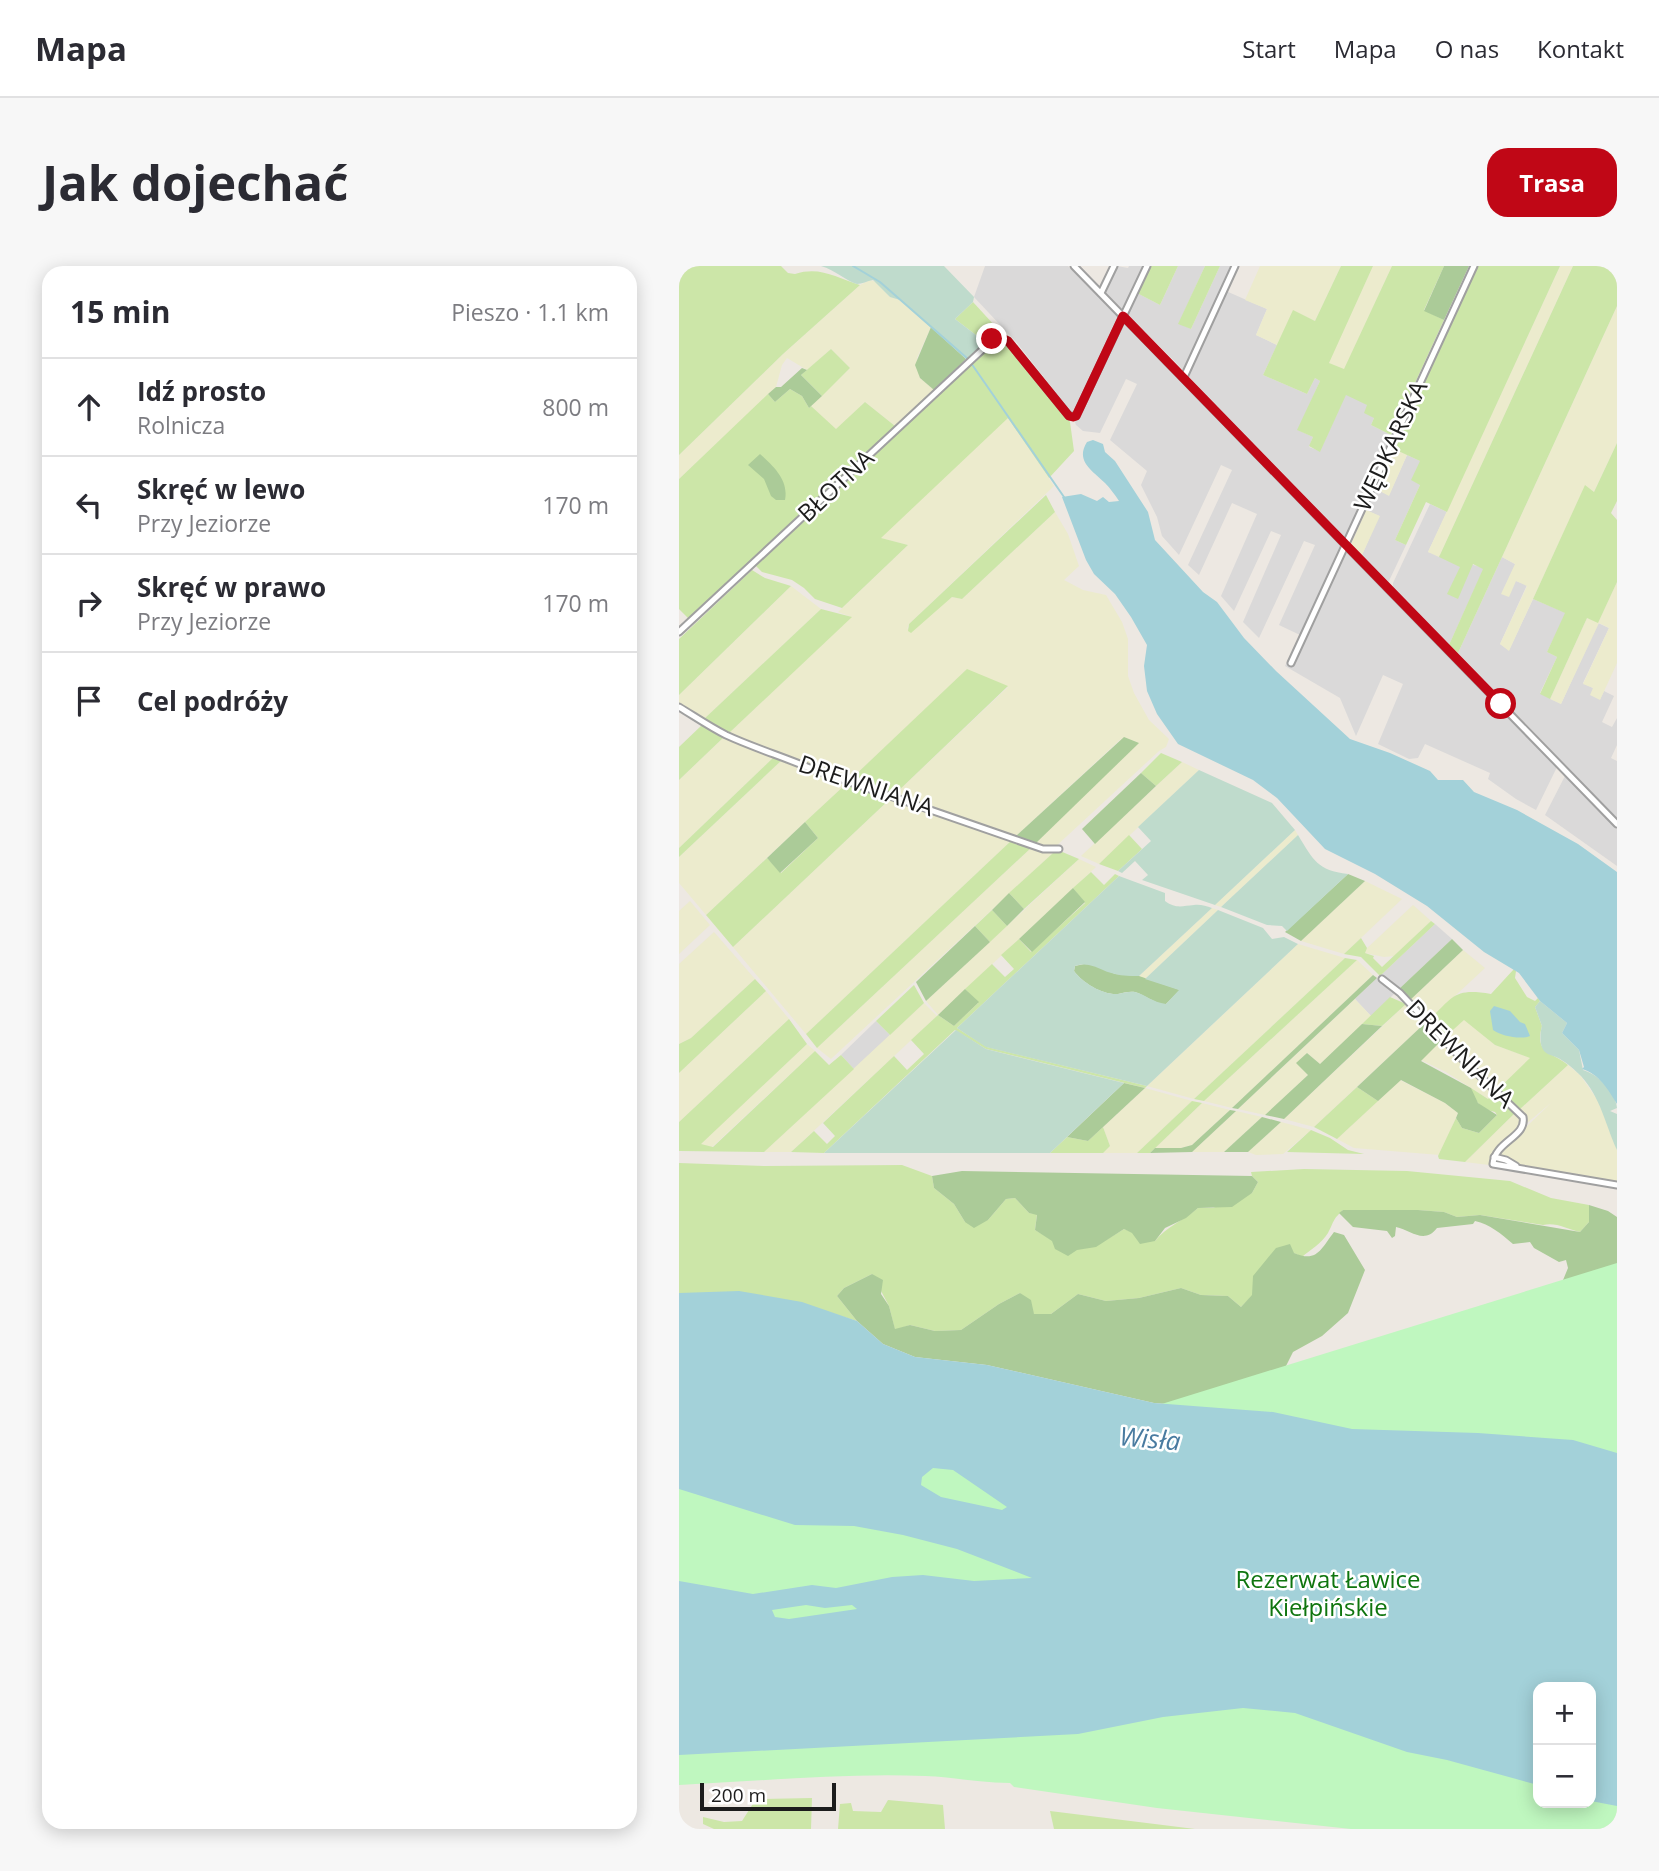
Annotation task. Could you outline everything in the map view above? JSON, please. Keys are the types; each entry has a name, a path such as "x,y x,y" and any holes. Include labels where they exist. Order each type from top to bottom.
{"street":[{"path":"1101,293 1114,266"},
{"path":"1123,316 1147,266"},
{"path":"1184,377 1235,266"},
{"name":"WĘDKARSKA","path":"1291,663 1474,266"},
{"path":"1078,267 1617,824"},
{"name":"BŁOTNA","path":"679,632 992,339 1000,337 1008,341 1069,416 1073,417 1076,416 1123,316"},
{"name":"DREWNIANA","path":"679,707 725,734 766,752 1043,849 1059,849"},
{"name":"DREWNIANA","path":"1383,979 1524,1117 1522,1129 1500,1147 1494,1157"},
{"path":"1518,1168 1506,1160 1494,1157 1493,1164 1617,1185"}],"shaded area":[{"path":"985,266 1068,266 1119,318 1083,398 1124,323 1557,767 1536,810 1488,779 1490,773 1425,744 1418,758 1409,759 1378,744 1403,684 1383,675 1356,736 1340,698 1285,666 1300,635 1279,625 1315,545 1304,541 1259,638 1243,622 1281,535 1271,531 1234,611 1221,596 1257,514 1232,503 1199,575 1188,565 1232,470 1221,465 1179,555 1162,536 1157,517 1141,485 1147,471 1110,440 1137,384 1126,379 1100,433 1083,431 1076,425 1073,417 1076,412 1071,412 1017,343 974,297"},
{"path":"1117,266 1145,266 1124,311 1105,292"},
{"path":"1178,266 1205,266 1179,323 1191,329 1220,266 1233,266 1184,371 1126,313 1135,292 1160,305"},
{"path":"1226,291 1267,309 1256,335 1277,345 1263,375 1307,394 1315,378 1320,381 1298,430 1313,437 1309,447 1320,451 1346,394 1368,405 1374,418 1371,425 1391,435 1345,538 1187,375"},
{"path":"1407,455 1420,461 1420,485 1395,540 1406,545 1388,583 1362,555 1379,516 1366,510 1376,489 1389,495"},
{"path":"1430,504 1447,512 1428,552 1484,568 1449,645 1393,588"},
{"path":"1502,557 1515,564 1516,581 1527,585 1500,644 1509,650 1533,599 1566,613 1547,652 1557,657 1540,693 1561,704 1598,623 1609,628 1583,683 1593,688 1600,699 1604,691 1614,696 1602,722 1612,727 1617,718 1617,745 1611,758 1617,761 1617,819 1458,653"},
{"path":"1565,776 1617,829 1617,866 1545,815"},
{"path":"1435,924 1452,939 1398,990 1380,976"},
{"path":"1377,978 1395,993 1371,1016 1355,999"},
{"path":"876,1021 890,1035 854,1069 841,1055"}],"green space":[{"path":"679,266 781,266 788,273 821,272 860,285 783,354 679,455"},
{"path":"821,266 944,266 974,297 973,302 955,319 985,342 966,359 900,300 890,297 873,280 857,284"},
{"path":"1148,266 1178,266 1160,305 1135,292"},
{"path":"1205,266 1220,266 1191,329 1178,324"},
{"path":"1260,266 1341,266 1315,321 1293,311 1277,345 1256,335 1267,309 1245,300"},
{"path":"1341,266 1373,266 1329,363 1344,369 1392,266 1444,266 1424,310 1444,320 1391,435 1371,425 1374,418 1364,413 1367,405 1346,395 1320,452 1309,446 1313,437 1297,430 1320,381 1315,378 1307,394 1263,375 1293,310 1315,321"},
{"path":"1373,266 1392,266 1344,370 1328,363"},
{"path":"1444,266 1469,266 1444,320 1424,311"},
{"path":"1478,266 1560,266 1447,512 1426,502 1406,545 1395,540 1420,485 1411,480 1420,461 1394,449"},
{"path":"1560,266 1573,266 1439,557 1428,552"},
{"path":"1573,266 1617,266 1617,306 1458,653 1449,645 1483,569 1473,564 1458,599 1447,594 1460,567 1439,557"},
{"path":"870,280 876,282 890,297 900,300 931,327 917,358 920,378 934,390 895,426 865,402 836,430 811,406 850,368 831,349 807,370 787,358 782,365 776,387 679,479 679,455 783,354 860,285"},
{"path":"973,302 995,326 985,342 955,319"},
{"path":"1617,306 1617,443 1594,492 1585,486 1509,651 1500,644 1527,586 1516,581 1509,597 1501,594 1515,564 1502,557"},
{"path":"931,327 966,359 934,390 920,378 915,365"},
{"path":"997,340 1005,341 1014,351 1070,422 1074,451 1049,478 1008,418 881,538 908,545 842,608 815,599 792,580 762,572 756,566"},
{"path":"831,349 850,368 822,396 801,375"},
{"path":"802,368 807,370 801,375 822,396 809,408 802,396 790,389 775,402 768,394 776,387 781,387"},
{"path":"790,389 802,396 809,408 811,406 836,429 865,402 895,426 689,619 679,609 679,479 768,394 775,402"},
{"path":"1008,417 1054,486 909,624 907,629 952,597 962,599 1055,512 1068,534 1079,566 1064,580 1083,590 1106,595 1122,622 1128,639 1128,676 1134,693 1149,720 1169,739 1166,747 1053,849 1035,844 1123,737 1015,837 894,795 1008,687 967,670 850,780 728,734 851,617 838,612 908,545 880,538"},
{"path":"1617,443 1617,501 1611,513 1617,520 1617,582 1598,623 1587,618 1550,699 1540,694 1557,657 1547,652 1565,613 1533,599 1585,485 1594,492"},
{"path":"1394,449 1407,455 1389,496 1376,489"},
{"path":"760,454 782,480 785,500 776,500 771,496 764,479 748,465"},
{"path":"1046,495 1055,512 962,599 952,597 911,633 908,631 909,624"},
{"path":"1366,510 1380,516 1362,555 1352,542"},
{"path":"752,570 765,578 791,586 679,695 679,639"},
{"path":"1617,582 1617,663 1600,700 1590,695 1593,688 1583,684 1609,628 1599,623 1561,704 1550,699 1587,618 1598,622"},
{"path":"791,586 821,609 704,719 679,704 679,695"},
{"path":"821,609 852,617 728,734 704,719"},
{"path":"967,669 1008,686 894,795 850,780"},
{"path":"702,725 725,736 679,780 679,747"},
{"path":"725,736 775,756 679,848 679,780"},
{"path":"1124,737 1139,743 1035,844 1015,837"},
{"path":"1161,753 1182,762 1156,786 1141,773"},
{"path":"775,756 783,759 679,857 679,848"},
{"path":"783,759 847,783 706,915 679,883 679,857"},
{"path":"1182,762 1199,770 1099,864 1081,856"},
{"path":"1199,770 1272,803 1295,830 1215,905 1142,880 1148,875 1135,861 1122,873 1118,871 1151,841 1138,827"},
{"path":"1141,773 1156,786 1095,844 1082,829"},
{"path":"847,783 891,798 733,947 706,915 767,858 781,873 818,838 805,822"},
{"path":"891,798 1013,839 806,1034 733,947"},
{"path":"805,822 818,838 780,873 767,858"},
{"path":"1295,830 1298,835 1221,907 1215,905"},
{"path":"1129,835 1142,849 1118,871 1099,864"},
{"path":"1298,835 1317,863 1329,870 1348,874 1287,931 1282,926 1267,925 1221,907"},
{"path":"1013,839 1032,847 817,1048 806,1034"},
{"path":"1032,847 1053,853 831,1059 817,1048"},
{"path":"1060,851 1079,859 1024,909 1009,893 1053,853"},
{"path":"1079,859 1096,867 938,1015 926,1001"},
{"path":"1091,872 1104,885 1115,874 1119,876 957,1028 987,1047 1147,1086 1145,1088 986,1049 955,1030 824,1153 791,1152 814,1131 827,1144 835,1136 823,1123 894,1056 907,1070 924,1054 911,1040 938,1015 954,1026 978,1003 965,989 992,964 1005,977 1014,969 1001,955 1019,939 1031,952 1085,903 1073,888"},
{"path":"1348,874 1365,881 1301,941 1285,932"},
{"path":"1119,876 1165,893 1165,901 1172,905 1212,908 1139,976 1118,975 1086,965 1075,966 1074,971 1078,975 1100,990 1112,994 1135,992 1166,1004 1179,990 1145,979 1218,910 1263,928 1272,939 1284,937 1298,944 1147,1086 986,1047 957,1028"},
{"path":"1365,881 1402,899 1344,954 1301,941"},
{"path":"1073,888 1085,902 1032,952 1019,939"},
{"path":"1009,893 1024,909 1007,926 992,910"},
{"path":"690,901 710,925 679,954 679,911"},
{"path":"1413,905 1431,921 1394,956 1365,953 1364,951"},
{"path":"1212,908 1218,910 1145,979 1139,976"},
{"path":"992,910 1007,926 990,942 975,926"},
{"path":"1431,921 1435,924 1380,976 1361,957 1344,954 1361,938 1367,948 1365,953 1374,956 1382,967"},
{"path":"975,926 990,942 926,1001 916,982"},
{"path":"714,932 755,979 691,1038 679,1044 679,964"},
{"path":"1452,939 1463,950 1408,1002 1398,990"},
{"path":"1298,944 1345,958 1194,1099 1147,1086"},
{"path":"1463,950 1485,968 1428,1021 1408,1002"},
{"path":"1345,958 1357,960 1204,1101 1194,1099"},
{"path":"1357,960 1373,975 1232,1108 1204,1101"},
{"path":"1097,965 1115,974 1139,976 1180,990 1165,1005 1135,992 1106,993 1082,980 1074,971 1075,966"},
{"path":"1514,969 1515,978 1527,997 1535,1001 1538,998 1540,1001 1535,1007 1542,1026 1542,1047 1568,1065 1519,1110 1497,1090 1530,1058 1495,1045 1464,1020 1444,1038 1428,1021 1450,1000 1462,993 1491,994"},
{"path":"1373,975 1377,978 1238,1109 1232,1108"},
{"path":"755,979 766,991 679,1073 679,1044 691,1038"},
{"path":"914,985 924,1003 890,1035 876,1021"},
{"path":"965,989 979,1002 954,1026 938,1015"},
{"path":"766,991 789,1019 679,1122 679,1073"},
{"path":"1390,997 1406,1004 1382,1026 1362,1024"},
{"path":"1355,999 1371,1016 1320,1064 1307,1053 1297,1063 1308,1075 1265,1115 1238,1109"},
{"path":"1540,1001 1567,1023 1562,1033 1579,1050 1583,1070 1610,1090 1617,1108 1610,1111 1617,1114 1617,1150 1588,1084 1568,1065 1543,1049 1542,1026 1535,1007"},
{"path":"924,1003 937,1016 791,1152 764,1152"},
{"path":"1406,1004 1425,1023 1314,1127 1284,1119"},
{"path":"789,1019 807,1044 701,1144 713,1147 815,1051 829,1065 841,1055 854,1069 764,1152 679,1151 679,1122"},
{"path":"1464,1019 1495,1045 1531,1058 1497,1090 1444,1038"},
{"path":"1425,1023 1442,1040 1421,1061 1471,1088 1478,1103 1497,1115 1479,1133 1462,1128 1456,1118 1458,1113 1445,1103 1401,1080 1378,1101 1357,1087"},
{"path":"1362,1024 1382,1026 1284,1119 1265,1115 1308,1075 1296,1063 1307,1053 1320,1064"},
{"path":"956,1030 986,1049 1124,1083 1050,1153 824,1153"},
{"path":"1442,1040 1496,1092 1488,1099 1446,1072 1421,1060"},
{"path":"807,1044 815,1051 712,1147 700,1144"},
{"path":"1568,1065 1580,1075 1601,1105 1617,1150 1617,1182 1520,1166 1496,1156 1552,1102 1526,1124 1526,1118 1519,1110"},
{"path":"1400,1080 1445,1103 1458,1113 1440,1155 1354,1148 1337,1139"},
{"path":"1124,1083 1145,1088 1088,1141 1067,1137"},
{"path":"1357,1087 1378,1101 1337,1139 1314,1127"},
{"path":"1145,1088 1192,1101 1137,1153 1103,1153 1110,1146 1103,1127"},
{"path":"1471,1088 1488,1099 1496,1092 1517,1111 1465,1162 1439,1159 1456,1118 1462,1128 1479,1133 1497,1115 1479,1104"},
{"path":"1192,1101 1202,1103 1150,1153 1137,1153"},
{"path":"1202,1103 1230,1110 1192,1145 1181,1148 1155,1148"},
{"path":"1230,1110 1236,1111 1192,1152 1150,1153 1155,1148 1181,1148 1192,1145"},
{"path":"1236,1111 1262,1117 1224,1152 1192,1152"},
{"path":"1517,1111 1523,1119 1521,1128 1496,1150 1489,1165 1465,1162"},
{"path":"1262,1117 1281,1122 1248,1152 1224,1152"},
{"path":"1281,1122 1311,1130 1283,1154 1256,1155 1248,1152"},
{"path":"1103,1127 1110,1146 1103,1153 1050,1153 1067,1137 1088,1141"},
{"path":"1311,1130 1348,1150 1364,1154 1287,1152"},
{"path":"679,1163 765,1166 902,1165 932,1176 934,1188 954,1204 965,1222 988,1220 1006,1199 1015,1198 1029,1213 1037,1214 1035,1230 1061,1244 1080,1249 1099,1244 1124,1229 1155,1241 1198,1208 1213,1208 1252,1193 1258,1182 1251,1172 1304,1169 1407,1171 1510,1181 1551,1198 1589,1205 1589,1222 1580,1232 1557,1225 1480,1215 1457,1217 1444,1212 1418,1210 1343,1210 1319,1243 1302,1257 1294,1253 1241,1307 1228,1296 1201,1295 1181,1288 1139,1298 1106,1301 1078,1294 1051,1314 1034,1314 1020,1293 961,1330 935,1331 910,1325 895,1330 889,1306 872,1274 844,1288 837,1296 857,1321 834,1314 679,1293"},
{"path":"962,1171 1252,1176 1258,1182 1252,1193 1232,1207 1198,1208 1186,1218 1165,1228 1155,1241 1140,1244 1132,1233 1124,1229 1096,1247 1077,1250 1068,1256 1055,1249 1052,1241 1035,1230 1037,1215 1029,1213 1015,1198 1006,1199 988,1220 974,1228 965,1222 954,1204 934,1188 932,1176"},
{"path":"1589,1205 1617,1217 1617,1453 1561,1285 1568,1268 1566,1260 1559,1262 1534,1248 1530,1242 1513,1244 1480,1222 1437,1228 1422,1236 1396,1227 1395,1236 1392,1238 1387,1231 1353,1227 1339,1213 1343,1210 1444,1212 1457,1217 1480,1215 1580,1232 1589,1222"},
{"path":"1334,1232 1344,1235 1365,1270 1348,1313 1322,1336 1293,1352 1278,1382 1218,1408 1154,1403 987,1365 915,1357 883,1344 857,1321 837,1296 844,1288 872,1274 883,1280 881,1294 889,1306 895,1329 910,1325 935,1331 961,1330 1020,1293 1031,1300 1034,1314 1051,1314 1078,1294 1106,1301 1139,1298 1181,1288 1201,1295 1228,1296 1241,1307 1252,1295 1253,1276 1276,1248 1290,1244 1294,1253 1302,1256 1313,1255 1322,1249"},
{"name":"Rezerwat Ławice Kiełpińskie","path":"1617,1263 1617,1829 1351,1829 1157,1808 1014,1787 1010,1783 925,1776 832,1776 679,1785 679,1315 1152,1407"},
{"path":"812,1798 811,1829 714,1829 703,1824 703,1817 724,1822 742,1821 756,1799"},
{"path":"888,1800 943,1805 945,1829 838,1829 840,1804 851,1803 853,1811 881,1812"},
{"path":"1050,1811 1195,1829 1054,1829"}],"water":[{"path":"1093,440 1103,444 1105,452 1115,461 1148,512 1155,540 1203,592 1217,602 1244,638 1276,671 1350,739 1430,771 1438,780 1463,780 1474,792 1517,810 1578,844 1617,872 1617,1104 1598,1078 1582,1069 1584,1067 1579,1050 1562,1033 1567,1023 1540,1001 1519,973 1484,952 1427,906 1375,874 1325,849 1277,798 1253,780 1178,744 1157,714 1147,691 1144,666 1147,645 1115,594 1094,574 1062,497 1081,494 1097,501 1103,497 1109,502 1119,501 1084,460 1087,442"},
{"path":"1494,1006 1510,1011 1525,1024 1530,1036 1511,1037 1493,1030 1490,1011"},
{"name":"Rezerwat Ławice Kiełpińskie","path":"739,1291 802,1302 857,1321 883,1344 915,1357 987,1365 1154,1403 1273,1412 1352,1429 1478,1433 1573,1440 1617,1453 1617,1806 1596,1802 1596,1682 1533,1682 1533,1784 1407,1752 1295,1713 1243,1708 1163,1717 1078,1734 679,1755 679,1581 753,1594 812,1585 836,1588 892,1577 923,1575 974,1581 1032,1578 957,1549 903,1535 854,1526 795,1525 679,1489 679,1293","holes":["933,1468 953,1470 1007,1507 1002,1510 941,1497 921,1485 922,1477","806,1605 825,1608 852,1605 857,1609 789,1619 775,1617 772,1610"]}],"waterway":[{"path":"853,266 880,282 968,359"},
{"path":"971,363 1064,497"}],"route":[{"path":"992,339 1000,337 1008,341 1069,416 1073,417 1076,416 1123,316 1501,704"}],"water label":[{"name":"Wisła","path":"1150,1439"}]}
